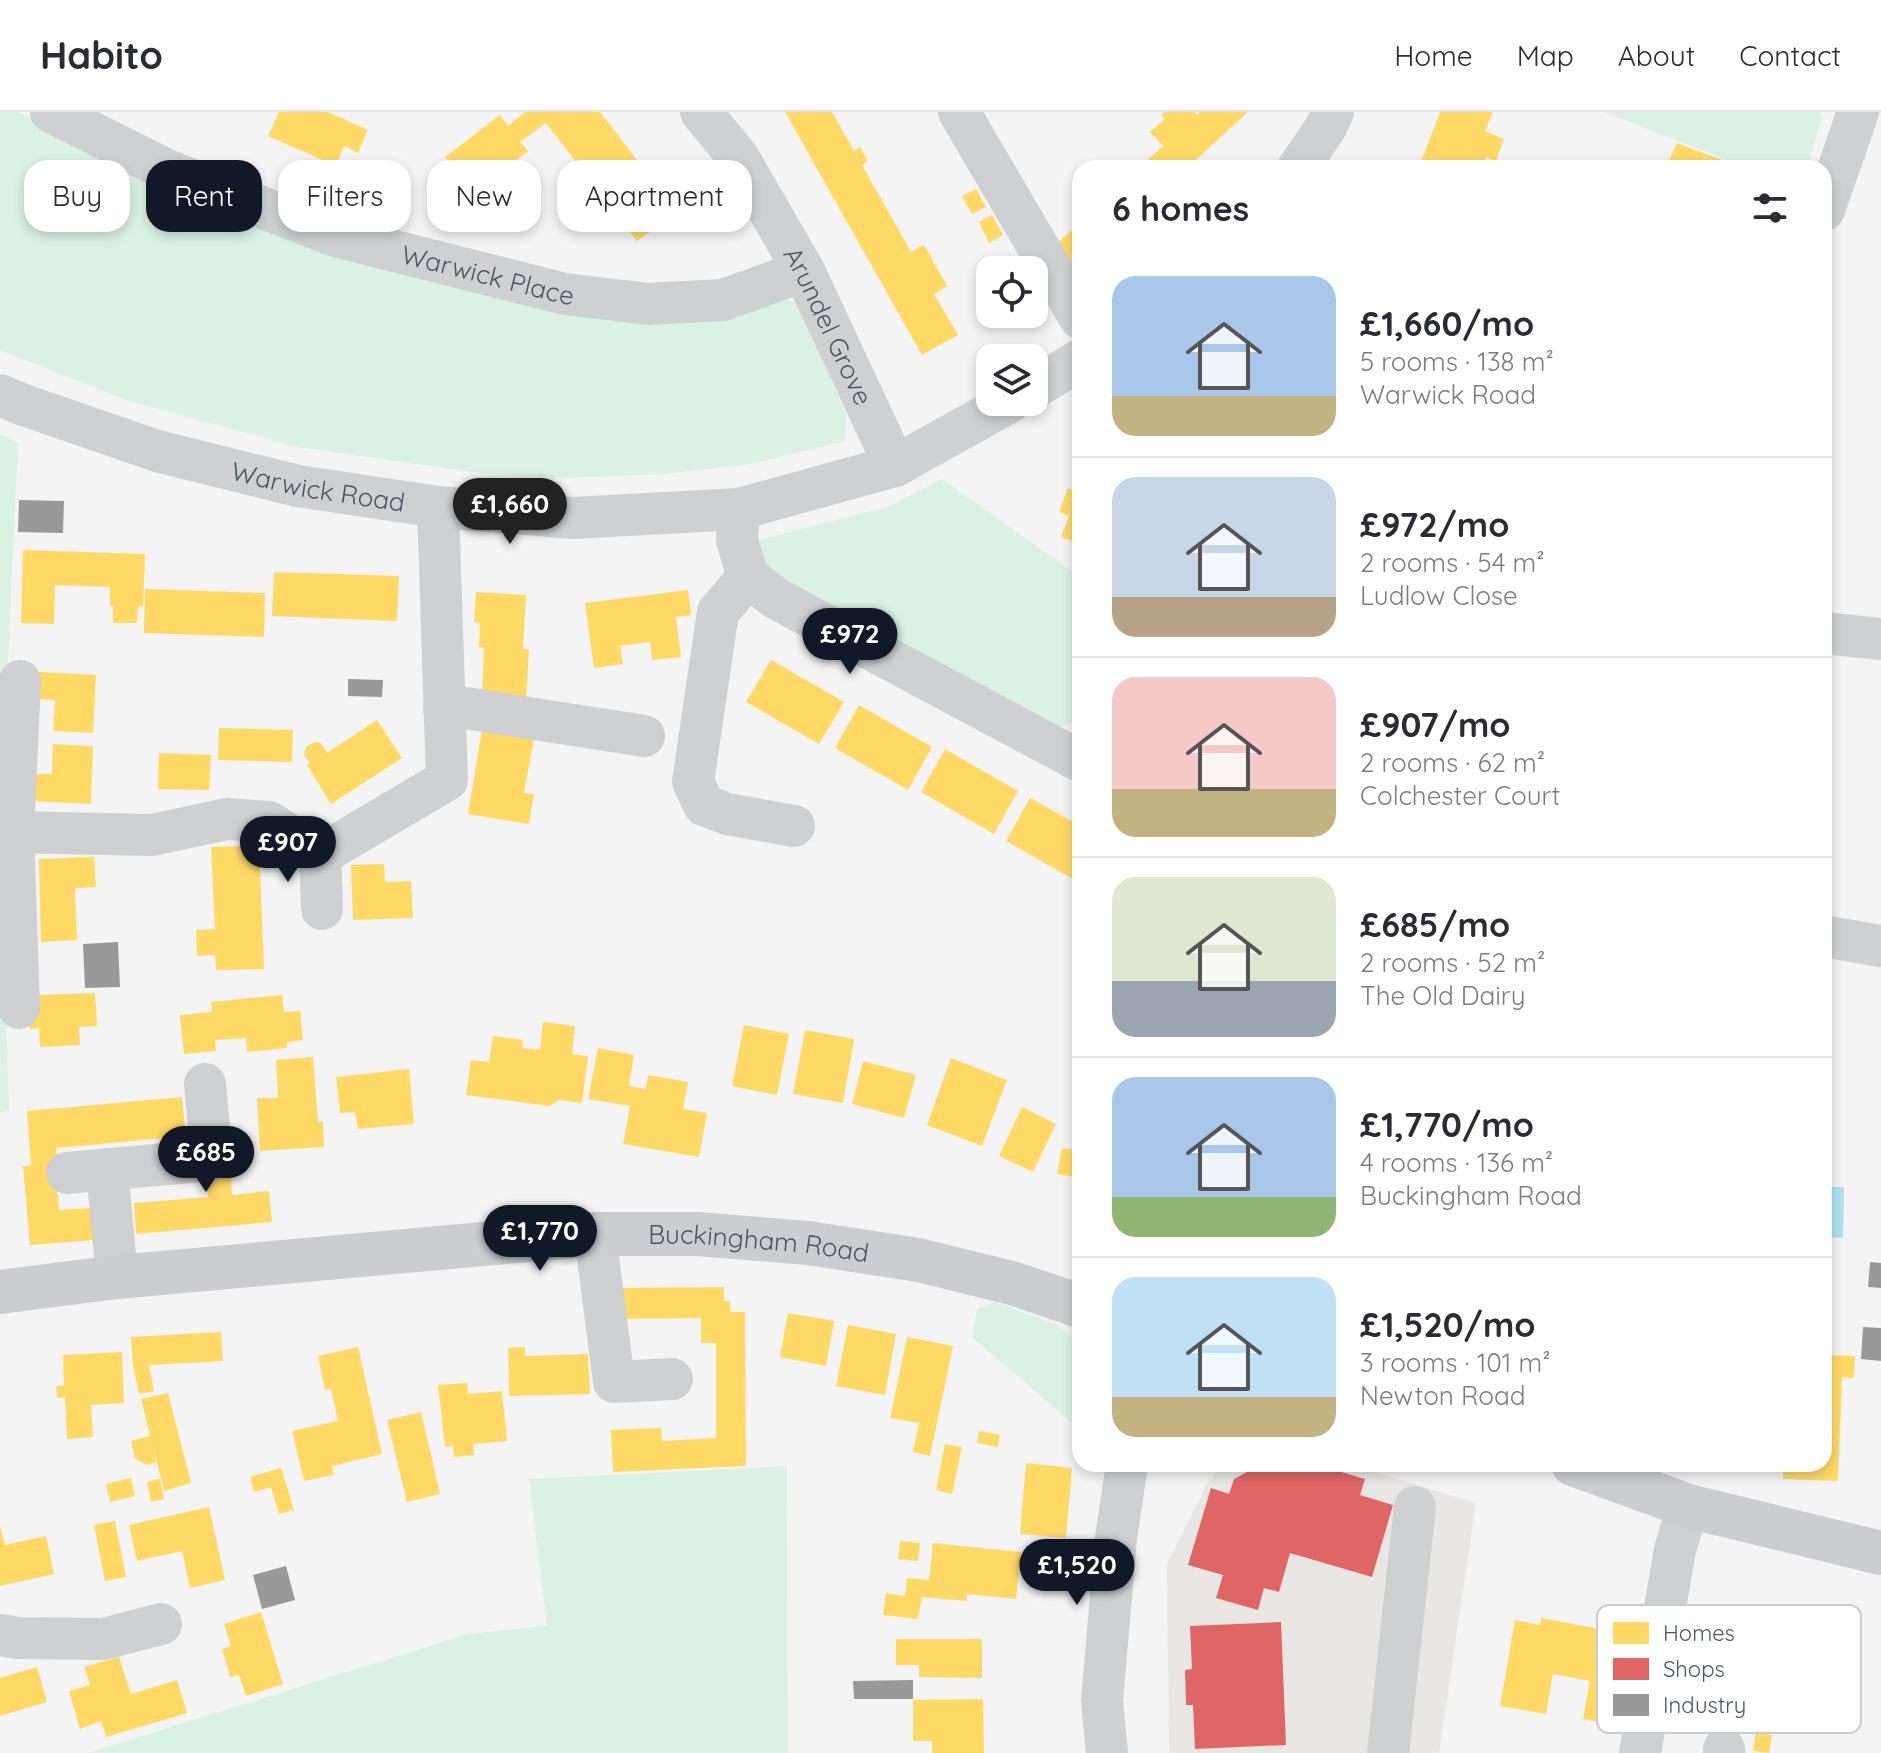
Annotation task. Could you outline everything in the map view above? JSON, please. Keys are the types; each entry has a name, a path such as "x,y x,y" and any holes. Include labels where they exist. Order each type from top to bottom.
{"main road":[{"name":"Buckingham Road","path":"0,1292 117,1277 595,1234 698,1234 824,1246 918,1260 1012,1283 1072,1303"},
{"path":"1595,1472 1688,1506 1881,1553"}],"street":[{"name":"Warwick Place","path":"51,112 167,170 335,236 565,294 648,304 723,300 804,271"},
{"name":"Arundel Grove","path":"701,112 738,157 804,271 895,466"},
{"path":"959,112 1072,304"},
{"path":"1303,160 1333,112"},
{"path":"1832,194 1864,128"},
{"path":"1048,379 1072,365"},
{"name":"Warwick Road","path":"0,395 157,451 298,486 438,507 573,518 739,509 895,466 985,416"},
{"path":"320,855 447,780 438,507"},
{"path":"739,509 737,540 748,577 777,599 1072,757"},
{"path":"748,577 718,612 693,782 704,805 727,814 794,826"},
{"path":"1832,634 1881,639"},
{"path":"19,1008 13,832 20,681"},
{"path":"444,709 465,708 644,736"},
{"path":"13,832 152,835 227,819 269,822 320,855"},
{"path":"320,855 322,909"},
{"path":"1832,937 1881,946"},
{"path":"117,1277 87,1171 212,1160 205,1084"},
{"path":"595,1234 614,1382 672,1379"},
{"path":"1107,1753 1102,1701 1116,1538 1126,1472"},
{"path":"1666,1605 1675,1550 1688,1506"},
{"path":"1388,1753 1415,1507"},
{"path":"0,1635 103,1639 161,1624"},
{"path":"1640,1753 1643,1733"}],"shaded area":[{"path":"1216,1472 1374,1472 1476,1503 1439,1753 1169,1753 1167,1564"}],"green space":[{"path":"0,112 18,112 115,160 24,160 24,232 130,232 130,168 146,176 146,232 262,232 262,223 278,232 330,250 777,296 797,303 846,414 845,441 751,464 662,474 566,478 480,473 298,447 129,401 0,350"},
{"path":"1604,112 1820,112 1822,119 1809,160 1727,160"},
{"path":"0,434 18,442 0,835"},
{"path":"942,479 1072,571 1072,723 1052,729 762,574 752,542 890,506"},
{"path":"0,835 9,1111 0,1112"},
{"path":"995,1302 1055,1324 1072,1337 1072,1423 972,1337 977,1309"},
{"path":"787,1466 788,1753 88,1753 468,1634 547,1626 529,1479"}],"water":[{"path":"1832,1187 1844,1187 1843,1238 1832,1237"}],"building: Homes":[{"path":"279,112 328,112 368,130 358,153 344,146 338,160 322,160 268,136"},
{"path":"525,112 600,112 637,160 575,160 546,123 520,142 528,151 516,160 447,160 445,157 500,115 508,126"},
{"path":"785,112 832,112 854,151 860,147 868,161 862,165 911,252 924,245 947,286 934,294 958,335 922,355"},
{"path":"1165,112 1194,112 1197,115 1200,112 1248,112 1196,160 1148,160 1163,146 1150,132 1165,119 1161,115"},
{"path":"1440,112 1493,112 1485,131 1504,139 1496,160 1422,160"},
{"path":"1677,143 1723,160 1669,160"},
{"path":"976,189 986,207 972,214 962,196"},
{"path":"992,215 1003,235 989,243 979,222"},
{"path":"1072,230 1072,264 1055,245"},
{"path":"630,232 649,232 637,241"},
{"path":"1068,488 1072,490 1072,541 1061,537 1069,516 1059,512"},
{"path":"23,550 145,554 143,607 138,606 137,623 113,623 110,587 55,585 54,624 21,623"},
{"path":"274,572 399,576 397,621 272,616"},
{"path":"145,589 265,593 264,637 144,633"},
{"path":"688,590 691,615 676,617 681,657 652,660 650,642 620,646 623,664 594,668 585,603"},
{"path":"476,592 526,595 523,649 529,650 526,700 482,698 484,648 479,647 480,623 474,622"},
{"path":"771,660 844,702 819,744 746,702"},
{"path":"39,672 96,675 93,733 53,731 55,700 37,699"},
{"path":"859,705 932,747 908,790 835,748"},
{"path":"377,720 402,758 331,804 307,765 310,763 304,755 306,747 315,742 321,743 327,753"},
{"path":"483,724 535,733 524,793 534,794 529,824 468,814"},
{"path":"219,728 293,730 292,762 218,760"},
{"path":"53,744 93,746 91,804 34,801 35,774 52,774"},
{"path":"945,749 1018,791 994,834 921,792"},
{"path":"159,753 211,755 209,790 158,789"},
{"path":"1030,798 1072,822 1072,878 1006,841"},
{"path":"259,846 264,969 216,970 215,955 197,956 196,930 215,929 211,847"},
{"path":"94,857 96,887 75,888 77,940 41,942 39,859"},
{"path":"384,864 385,882 411,881 413,918 353,920 351,865"},
{"path":"95,993 97,1026 79,1027 80,1045 40,1047 39,1028 30,1029 29,1013 37,995"},
{"path":"282,995 284,1012 300,1011 303,1040 287,1042 287,1048 247,1052 246,1038 215,1040 216,1051 184,1054 180,1015 212,1012 211,1002"},
{"path":"543,1022 575,1026 572,1054 588,1056 582,1103 559,1100 549,1106 466,1095 471,1060 489,1062 493,1036 523,1040 522,1048 540,1050"},
{"path":"744,1025 789,1034 777,1095 732,1086"},
{"path":"805,1030 854,1039 843,1103 793,1094"},
{"path":"598,1048 634,1055 629,1086 646,1089 648,1075 688,1082 683,1109 707,1113 699,1157 623,1144 630,1106 588,1099"},
{"path":"313,1057 318,1122 323,1121 324,1147 260,1151 257,1098 278,1098 276,1060"},
{"path":"951,1058 1007,1080 982,1146 927,1125"},
{"path":"863,1061 916,1075 904,1118 852,1104"},
{"path":"409,1069 414,1124 358,1129 355,1112 340,1113 336,1077"},
{"path":"182,1097 186,1136 56,1148 59,1210 92,1208 95,1240 30,1245 23,1166 31,1166 27,1111"},
{"path":"1022,1107 1056,1124 1033,1172 999,1156"},
{"path":"1062,1148 1072,1149 1072,1177 1057,1174"},
{"path":"231,1177 232,1195 269,1191 272,1222 136,1234 134,1203 208,1197 206,1180"},
{"path":"724,1287 724,1301 730,1301 730,1312 745,1312 746,1466 613,1472 611,1430 661,1428 662,1441 716,1438 716,1343 701,1343 701,1318 618,1319 618,1288"},
{"path":"788,1313 834,1321 826,1366 780,1357"},
{"path":"848,1325 896,1334 885,1395 836,1386"},
{"path":"221,1332 223,1361 149,1365 154,1391 139,1394 131,1337"},
{"path":"907,1337 953,1346 930,1456 913,1452 919,1423 890,1418"},
{"path":"358,1347 382,1454 332,1466 334,1475 304,1481 292,1431 338,1421 331,1389 325,1390 318,1356"},
{"path":"525,1347 525,1356 588,1354 590,1394 509,1396 508,1348"},
{"path":"122,1352 124,1403 91,1405 93,1437 67,1439 65,1397 57,1398 56,1386 64,1386 63,1355"},
{"path":"1832,1355 1855,1356 1854,1378 1842,1377 1838,1481 1783,1479 1783,1472 1832,1472"},
{"path":"467,1383 468,1394 502,1391 507,1441 473,1444 474,1455 454,1457 453,1446 445,1447 438,1385"},
{"path":"168,1393 191,1483 164,1491 152,1442 156,1462 146,1465 135,1458 131,1441 150,1436 141,1399"},
{"path":"421,1412 440,1494 407,1502 387,1420"},
{"path":"979,1431 1000,1435 998,1447 977,1443"},
{"path":"945,1444 962,1447 952,1494 936,1490"},
{"path":"1026,1463 1072,1468 1066,1538 1020,1534"},
{"path":"281,1468 294,1510 279,1514 271,1487 254,1492 250,1477"},
{"path":"131,1478 135,1496 110,1502 106,1484"},
{"path":"160,1479 164,1499 151,1502 147,1482"},
{"path":"209,1507 225,1580 190,1588 182,1551 137,1561 129,1525"},
{"path":"115,1521 126,1577 105,1581 94,1525"},
{"path":"0,1525 5,1545 46,1536 54,1574 0,1586"},
{"path":"900,1541 920,1543 918,1561 898,1559"},
{"path":"933,1543 1021,1552 1016,1599 967,1594 967,1601 922,1597 918,1619 883,1615 886,1593 905,1596 907,1578 929,1580"},
{"path":"261,1612 283,1684 246,1696 239,1675 230,1677 222,1649 231,1646 224,1624"},
{"path":"1541,1618 1597,1628 1597,1722 1583,1719 1590,1681 1553,1674 1546,1714 1500,1706 1515,1620 1540,1625"},
{"path":"896,1639 982,1639 982,1678 919,1677 919,1665 896,1665"},
{"path":"119,1657 131,1694 177,1680 187,1713 106,1737 101,1721 80,1729 69,1691 90,1685 84,1667"},
{"path":"37,1667 47,1702 0,1716 0,1678"},
{"path":"983,1699 984,1753 932,1753 932,1741 913,1741 913,1700"},
{"path":"1756,1733 1772,1735 1769,1753 1753,1751"}],"building: Shops":[{"path":"1247,1472 1341,1472 1365,1479 1360,1495 1393,1505 1372,1577 1290,1553 1279,1592 1264,1588 1258,1610 1216,1598 1223,1575 1188,1565 1211,1488 1229,1494 1234,1479"},
{"path":"1281,1622 1286,1745 1195,1749 1193,1705 1186,1705 1185,1670 1192,1669 1190,1626"}],"building: Industry":[{"path":"19,500 64,501 63,533 18,532"},
{"path":"348,679 383,680 382,697 348,696"},
{"path":"118,942 120,987 85,988 83,944"},
{"path":"1870,1262 1881,1263 1881,1288 1868,1287"},
{"path":"1863,1327 1881,1328 1881,1361 1861,1359"},
{"path":"286,1566 295,1600 262,1609 253,1575"},
{"path":"913,1680 913,1699 854,1699 853,1681"}]}
